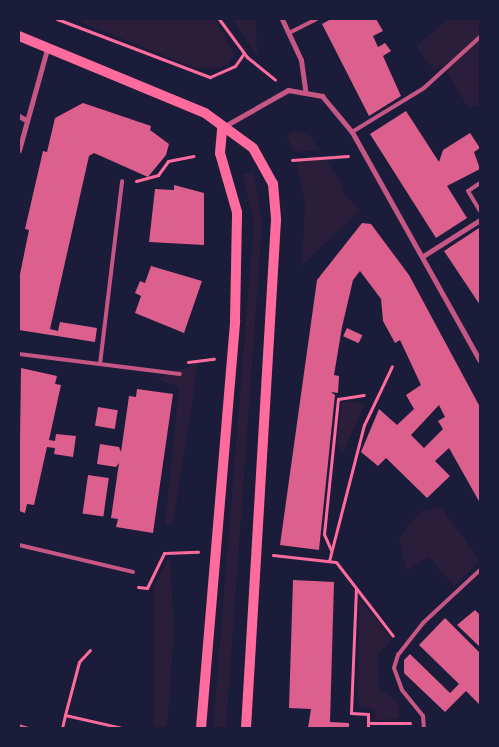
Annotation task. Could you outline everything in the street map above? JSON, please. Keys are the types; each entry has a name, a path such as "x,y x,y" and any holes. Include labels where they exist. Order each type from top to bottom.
{"main road":[{"path":"19,36 47,49 192,106 253,148 265,164 273,184 276,220 258,554 246,728"},
{"path":"201,728 232,357 237,212 220,153 222,128"}],"street":[{"path":"282,19 301,60 305,90"},
{"path":"19,150 47,49"},
{"path":"222,128 288,90 305,90 322,96 352,132 480,361"},
{"path":"19,116 26,120"},
{"path":"423,256 480,220"}],"lane":[{"path":"289,33 317,19"},
{"path":"352,132 424,88 480,37"},
{"path":"100,364 122,181"},
{"path":"480,182 468,191 480,211"},
{"path":"19,354 180,374"},
{"path":"19,545 133,572"},
{"path":"424,728 424,722 402,690 394,668 404,648 423,623 480,570"}],"path":[{"path":"57,19 210,77 235,66 244,54"},
{"path":"219,19 244,54 288,90"},
{"path":"292,160 323,154 365,158"},
{"path":"122,181 148,181 168,161 194,156"},
{"path":"180,374 187,362 232,357"},
{"path":"329,561 364,425 392,366"},
{"path":"331,551 324,534 338,399 364,395"},
{"path":"133,572 134,586 148,588 164,553 216,551"},
{"path":"258,554 336,562 404,648"},
{"path":"356,588 351,714 368,714 368,728"},
{"path":"62,728 79,662 90,650"},
{"path":"65,715 122,728"},
{"path":"368,723 424,722"}],"shaded area":[{"path":"73,19 215,19 234,54 228,64 215,69 195,68"},
{"path":"233,19 256,19 257,57"},
{"path":"448,19 480,19 480,106 468,107 448,74 439,66 434,70 416,46"},
{"path":"294,131 309,135 319,150 293,152 287,136"},
{"path":"325,159 344,187 340,190 360,210 302,266 305,205 297,163"},
{"path":"254,172 262,225 226,728 213,728 254,221 242,174"},
{"path":"198,363 173,524 165,524 179,387 156,379"},
{"path":"342,402 365,403 343,453 337,442"},
{"path":"441,507 480,561 454,586 429,557 406,570 399,538 420,512"},
{"path":"170,556 174,633 167,728 154,728 154,587"},
{"path":"359,598 392,639 378,655 379,690 398,701 399,719 374,720 375,710 358,706"}],"building":[{"path":"331,19 376,19 383,31 373,36 378,47 385,43 391,51 383,56 401,96 369,116 322,24"},
{"path":"83,103 151,126 150,130 169,144 166,155 148,177 94,153 89,156 50,329 58,331 60,322 97,328 95,342 19,330 19,279 29,230 25,229 43,151 47,152 55,118"},
{"path":"406,111 439,162 443,150 470,133 480,148 474,152 480,169 447,186 467,218 436,238 370,134"},
{"path":"174,185 204,193 204,245 149,242 155,189 174,190"},
{"path":"362,223 371,224 409,275 480,407 480,503 449,448 435,461 450,476 427,498 386,458 378,466 361,452 379,409 397,425 414,409 406,395 421,385 400,340 395,343 383,321 381,299 360,271 353,280 342,327 334,375 339,376 338,393 331,392 335,395 319,550 280,545 317,280","holes":["439,405 445,417 438,421 443,429 424,448 411,435"]},
{"path":"479,228 480,231 480,305 444,251"},
{"path":"151,266 202,281 184,333 135,313 141,296 135,293 140,281 145,283"},
{"path":"347,328 362,335 359,343 343,336"},
{"path":"21,368 57,376 55,384 61,385 49,440 55,441 56,434 76,436 73,457 54,454 55,448 47,447 34,505 27,504 25,513 19,511"},
{"path":"137,389 173,394 153,533 116,527 118,519 111,518 119,463 116,467 97,464 100,444 119,447 121,452 129,396 136,397"},
{"path":"98,407 118,410 115,429 95,426"},
{"path":"88,475 109,478 103,517 83,514"},
{"path":"293,580 334,582 330,722 349,723 349,728 308,728 311,709 289,708"},
{"path":"475,610 480,615 480,647 457,625"},
{"path":"445,618 480,653 480,705 466,691 445,712 404,673 404,660 410,654 450,693 459,684 419,645"},
{"path":"19,724 32,728 19,728"}]}
